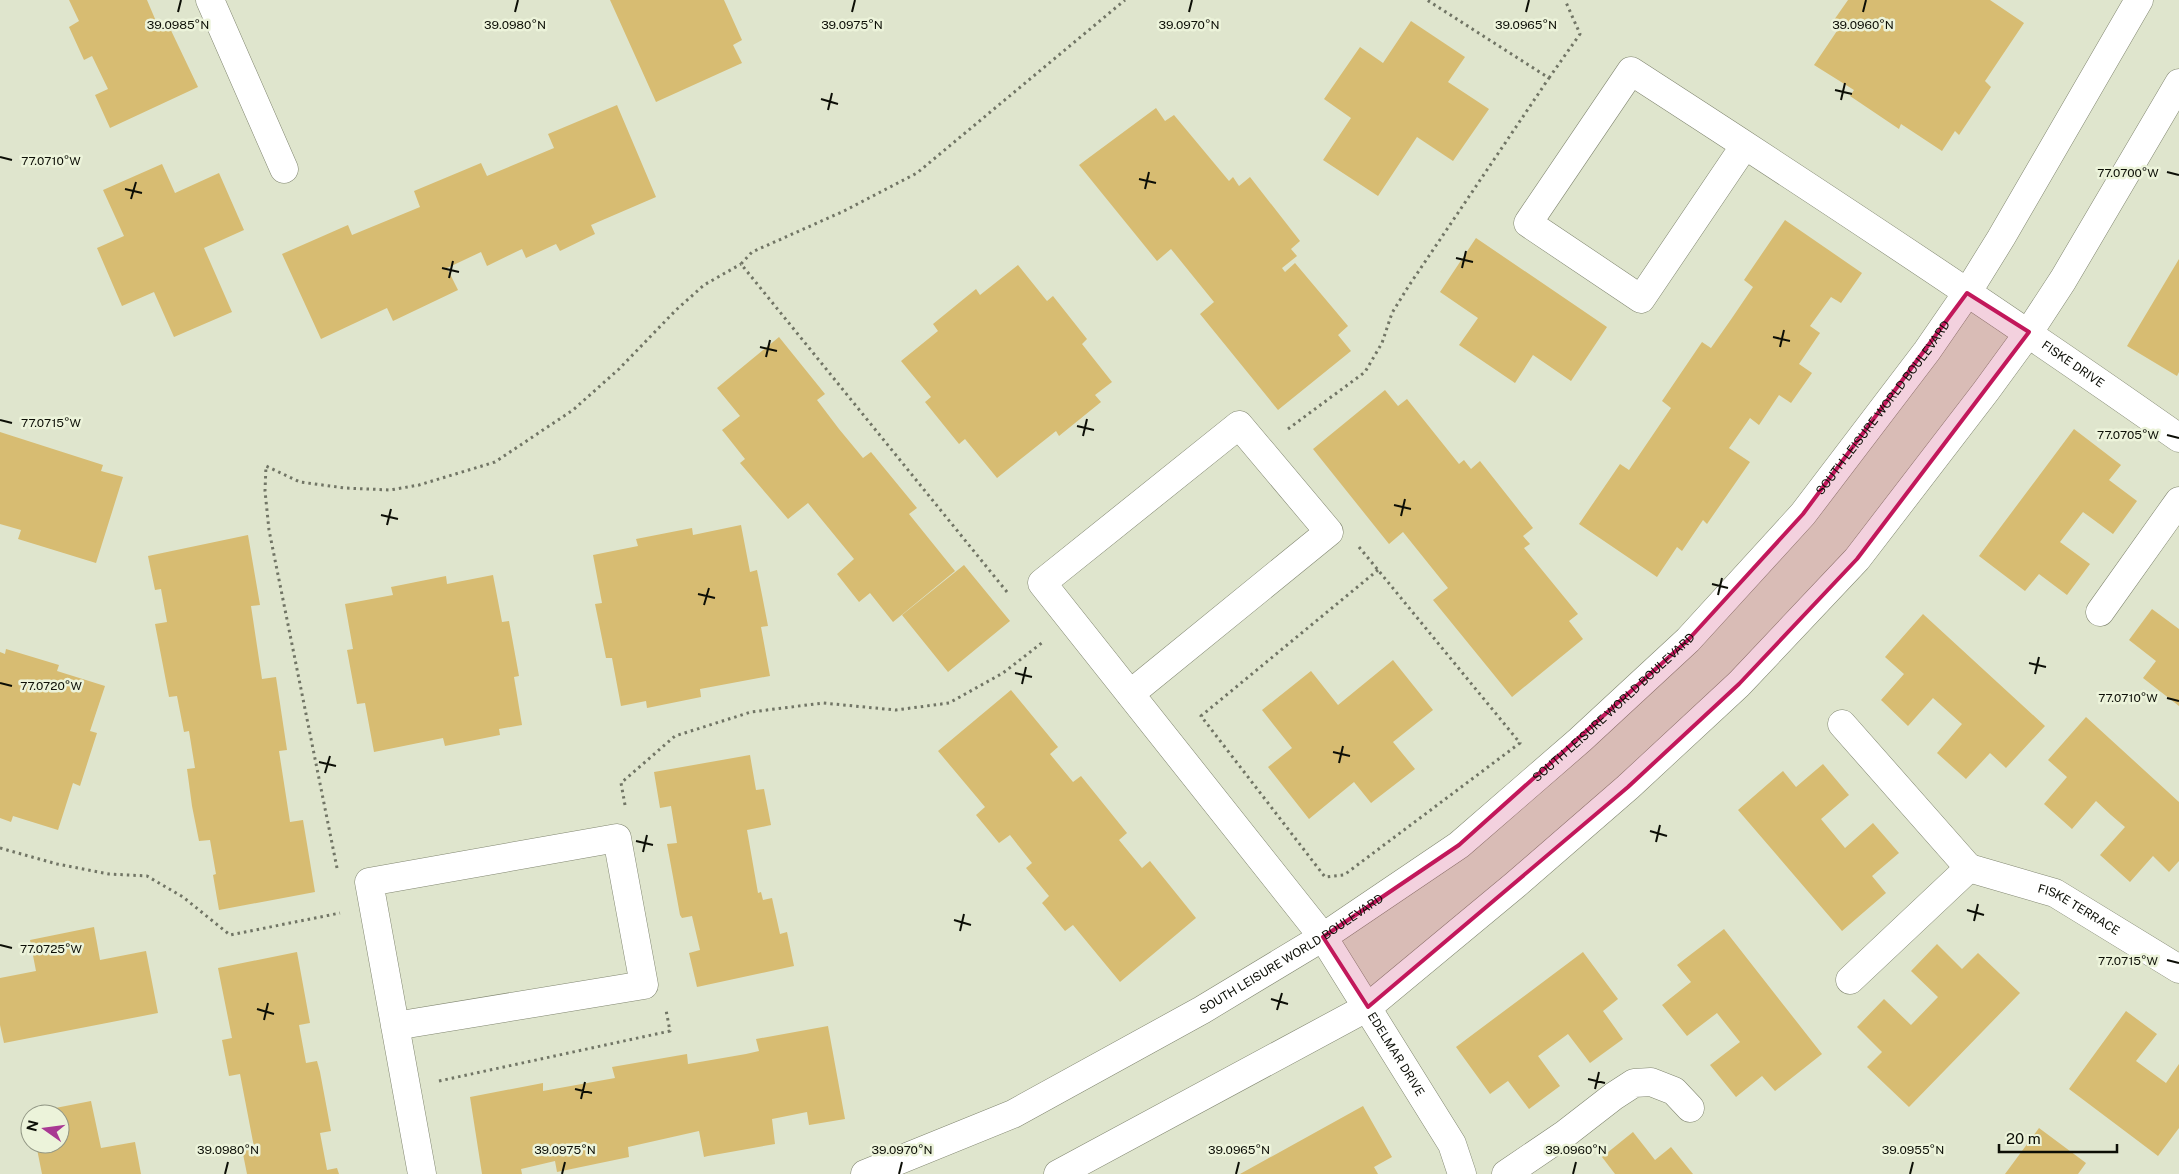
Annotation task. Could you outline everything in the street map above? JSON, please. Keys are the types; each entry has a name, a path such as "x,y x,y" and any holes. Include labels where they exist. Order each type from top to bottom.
{"street":[{"path":"210,0 284,169"},
{"name":"SOUTH LEISURE WORLD BOULEVARD","path":"865,1174 1014,1114 1202,1010 1323,937 1459,845 1580,740 1688,640 1804,514 1927,350 1967,293 2010,223 2139,0"},
{"name":"FISKE DRIVE","path":"1745,145 1641,298 1528,223 1631,71 1745,145 1967,293 2029,332 2179,438"},
{"path":"1058,1174 1368,1007 1515,885 1614,799 1739,684 1857,559 2029,332 2063,280 2179,83"},
{"name":"EDELMAR DRIVE","path":"1130,694 1329,532 1239,425 1042,583 1130,694 1323,937 1452,1144 1462,1174"},
{"path":"2100,612 2179,501"},
{"path":"1842,724 1969,868 1850,980"},
{"path":"395,1026 644,985 617,838 369,882 406,1088 422,1174"},
{"name":"FISKE TERRACE","path":"1969,868 2055,893 2179,969"},
{"path":"1506,1174 1565,1134 1634,1083 1651,1082 1674,1091 1690,1108"}],"path":[{"path":"338,876 269,530 265,491 266,466 300,482 345,488 390,490 419,485 494,462 574,410 619,369 704,285 741,264 752,252 844,211 917,173 1125,0"},
{"path":"1427,0 1549,78"},
{"path":"1288,429 1365,372 1382,343 1392,313 1408,287 1580,34 1565,0"},
{"path":"741,264 1011,596"},
{"path":"1353,539 1520,743 1344,875 1325,876 1201,716 1378,570"},
{"path":"626,812 621,783 675,736 751,712 823,703 896,710 949,703 1003,673 1045,640"},
{"path":"0,848 56,864 109,874 147,876 182,897 230,935 344,913"},
{"path":"406,1088 670,1031 664,1003"}],"highlighted area":[{"path":"1967,293 2029,332 1857,559 1739,684 1628,787 1368,1007 1323,937 1459,845 1688,640 1803,514"}],"building":[{"path":"69,0 147,0 158,26 167,22 198,87 110,128 95,95 108,89 92,56 84,60 69,27 79,21"},
{"path":"610,0 724,0 742,40 733,45 742,63 656,102"},
{"path":"1848,0 1990,0 2024,23 1985,81 1991,87 1959,135 1955,131 1942,151 1901,124 1899,129 1850,96 1854,90 1814,65 1841,25 1834,20"},
{"path":"1411,21 1465,57 1448,82 1489,109 1453,161 1417,137 1378,196 1323,160 1351,118 1324,99 1360,47 1383,63"},
{"path":"617,105 656,197 591,225 595,234 560,251 556,244 526,258 522,249 487,266 481,252 447,268 458,290 393,321 387,308 321,339 282,254 348,225 352,235 420,207 414,191 481,163 487,176 554,148 548,134"},
{"path":"1156,108 1165,121 1174,115 1229,181 1233,177 1239,186 1250,177 1300,241 1291,249 1297,256 1282,268 1285,272 1295,263 1348,326 1338,335 1351,351 1278,410 1200,314 1214,302 1171,249 1157,261 1079,165"},
{"path":"162,164 175,193 219,173 244,230 204,248 232,312 174,337 154,292 122,306 97,248 124,236 103,190"},
{"path":"1785,220 1862,273 1841,303 1831,297 1810,326 1820,333 1799,364 1812,373 1791,403 1779,395 1759,425 1750,418 1729,448 1750,462 1707,524 1703,520 1682,551 1677,547 1657,577 1579,524 1620,464 1629,470 1671,408 1662,401 1702,342 1711,348 1732,318 1753,287 1744,280"},
{"path":"1476,238 1607,327 1571,381 1533,355 1515,383 1459,345 1478,318 1440,292"},
{"path":"2179,259 2179,372 2177,376 2127,346"},
{"path":"1018,265 1047,301 1053,296 1087,339 1082,344 1112,382 1095,395 1101,402 1059,436 1056,431 997,478 965,439 959,444 925,402 931,397 901,361 938,331 933,324 976,289 980,295"},
{"path":"779,337 825,394 817,400 839,429 863,458 871,452 917,508 909,514 955,571 893,622 870,593 859,602 837,574 854,559 808,503 788,519 740,463 745,459 722,430 740,416 717,388"},
{"path":"1385,390 1398,406 1407,399 1459,464 1464,460 1471,469 1480,461 1533,528 1523,536 1530,544 1524,548 1578,614 1569,621 1583,639 1512,697 1433,600 1448,588 1403,532 1389,544 1313,449"},
{"path":"2074,429 2121,465 2109,480 2137,501 2113,534 2083,512 2060,542 2090,564 2067,595 2039,574 2025,591 1979,556"},
{"path":"0,432 103,465 101,471 123,477 96,563 18,539 21,530 0,524"},
{"path":"741,525 750,572 757,570 768,626 761,627 770,676 700,689 701,697 647,708 646,701 621,706 612,658 606,658 595,604 602,603 593,555 638,546 636,539 692,528 693,535"},
{"path":"248,535 260,605 251,606 262,679 276,677 287,750 279,751 290,822 303,820 315,892 219,910 213,875 216,874 210,840 199,841 192,806 187,769 195,768 189,731 184,732 177,696 169,697 155,624 167,622 161,589 155,590 148,556"},
{"path":"964,565 1010,621 948,672 902,615"},
{"path":"493,575 502,622 509,621 519,676 514,677 522,725 499,729 500,735 445,746 443,738 374,752 365,703 357,704 347,650 353,649 345,604 393,595 391,587 446,576 447,584"},
{"path":"2152,609 2179,629 2179,706 2143,678 2156,661 2129,640"},
{"path":"1923,614 2045,726 2006,768 1990,753 1966,779 1937,753 1962,724 1933,698 1908,726 1881,700 1904,674 1885,657"},
{"path":"6,649 59,665 57,671 105,686 90,731 97,733 80,786 73,783 58,830 13,816 11,822 0,818 0,652 5,654"},
{"path":"1393,660 1433,710 1393,742 1415,769 1371,803 1354,782 1309,819 1268,767 1292,748 1262,710 1311,671 1338,705"},
{"path":"1011,690 1058,747 1050,754 1073,782 1081,776 1127,833 1119,840 1142,868 1150,861 1196,918 1120,982 1073,925 1065,931 1042,903 1049,896 1026,868 1032,863 1010,835 999,843 976,815 985,807 938,751"},
{"path":"2086,717 2179,802 2179,861 2169,872 2153,856 2130,882 2100,855 2125,827 2096,801 2072,829 2044,804 2067,777 2048,760"},
{"path":"750,755 756,790 764,789 771,825 747,830 758,893 761,892 763,900 772,898 780,934 787,932 794,966 697,987 689,953 700,950 692,916 682,918 680,915 667,844 677,843 671,806 660,808 654,772"},
{"path":"1823,764 1849,795 1821,819 1845,848 1873,823 1899,853 1872,876 1886,893 1842,931 1738,810 1783,771 1796,787"},
{"path":"94,927 100,960 146,951 158,1013 4,1043 0,1025 0,978 36,971 30,940"},
{"path":"1724,929 1822,1054 1775,1091 1762,1076 1736,1097 1710,1065 1740,1042 1717,1013 1687,1036 1662,1005 1691,982 1677,965"},
{"path":"1937,944 1962,969 1978,953 2020,993 1909,1107 1867,1067 1882,1052 1857,1027 1884,999 1911,1025 1938,997 1911,971"},
{"path":"297,952 310,1023 299,1025 306,1063 317,1061 331,1131 320,1133 327,1170 337,1168 339,1174 247,1174 242,1149 254,1147 240,1074 229,1076 222,1040 232,1038 218,968"},
{"path":"1583,952 1618,999 1603,1011 1623,1039 1590,1063 1568,1034 1538,1056 1560,1086 1529,1109 1508,1081 1490,1094 1456,1047"},
{"path":"2126,1011 2157,1034 2136,1061 2166,1083 2179,1064 2179,1128 2158,1156 2069,1089"},
{"path":"828,1026 845,1119 809,1125 807,1112 772,1119 775,1144 704,1157 699,1131 628,1147 629,1157 557,1172 555,1161 521,1169 522,1174 482,1174 470,1097 543,1083 543,1091 615,1078 612,1067 687,1054 688,1064 746,1054 759,1051 756,1039"},
{"path":"91,1101 101,1148 135,1142 141,1174 42,1174 38,1154 70,1154 70,1105"},
{"path":"1363,1106 1392,1157 1374,1167 1378,1174 1240,1174"},
{"path":"2039,1128 2086,1163 2078,1174 2005,1174"},
{"path":"1633,1132 1655,1160 1671,1147 1693,1174 1615,1174 1602,1157"}]}
